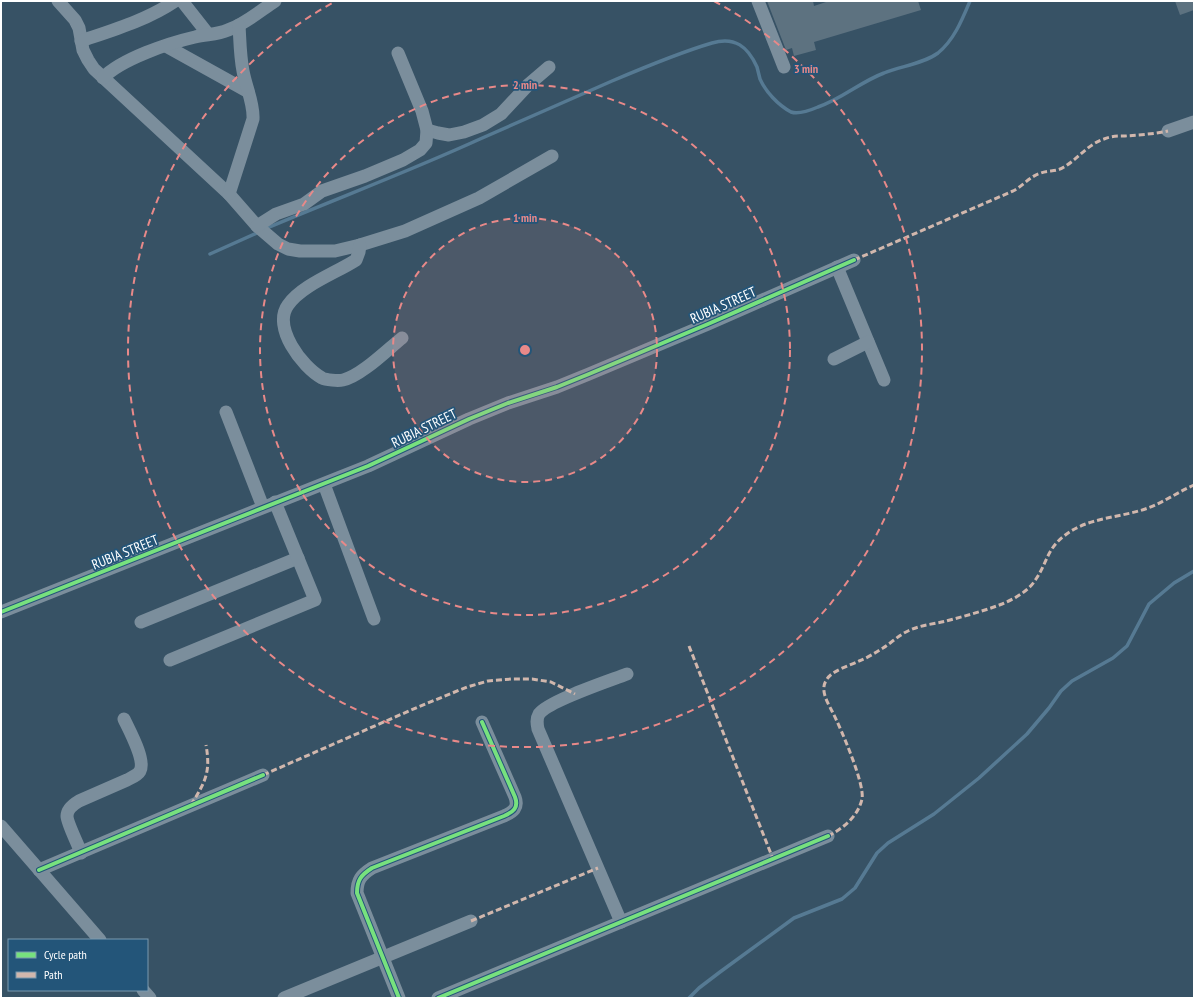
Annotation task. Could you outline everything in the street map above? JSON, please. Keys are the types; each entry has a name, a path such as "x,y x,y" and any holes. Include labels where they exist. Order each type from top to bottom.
{"street":[{"path":"58,1 75,20 83,50 88,60 103,78 229,194 257,226 278,244 288,249 300,251 335,250 360,245 405,231 479,198 552,156"},
{"path":"81,41 140,20 161,10 175,1"},
{"path":"182,1 208,34"},
{"path":"103,78 120,64 166,46 182,40 220,33 239,25 275,1"},
{"path":"758,1 784,67"},
{"path":"229,194 253,119 254,111 247,90 243,70 239,25"},
{"path":"166,46 247,90"},
{"path":"257,226 276,214 304,204 322,191 365,176 403,160 420,150 426,143 427,130 422,111 398,53"},
{"path":"427,130 449,134 464,132 483,125 501,114 528,84 549,67"},
{"path":"1168,131 1194,122"},
{"path":"360,245 356,260 297,295 287,306 283,318 284,329 293,348 308,368 323,379 343,380 364,370 402,338"},
{"name":"RUBIA STREET","path":"1,612 324,484 399,453 469,419 508,403 557,387 657,346 854,260"},
{"path":"837,267 884,380"},
{"path":"834,359 868,342"},
{"path":"170,660 315,600 298,558 269,505 226,412"},
{"path":"324,484 374,619"},
{"path":"141,622 298,558"},
{"path":"621,922 538,729 537,721 538,715 545,708 557,701 627,674"},
{"path":"81,853 67,816 69,810 79,801 127,780 135,776 140,771 142,764 140,755 124,719"},
{"path":"399,998 357,892 357,883 362,874 372,868 504,816 511,813 516,808 517,803 515,797 482,722"},
{"path":"39,870 263,775"},
{"path":"1,826 99,939"},
{"path":"438,998 828,836"},
{"path":"284,998 471,921"}],"building":[{"path":"767,1 813,1 814,6 829,1 918,1 921,10 814,42 816,50 794,56 792,48 786,50"},
{"path":"1175,1 1194,1 1194,10 1180,15"}],"waterway":[{"path":"267,228 427,162 662,60 720,41 734,42 745,49 757,67 760,79 766,89 782,106 794,113 808,111 835,100 875,77 926,60 938,53 953,36 970,1"},
{"path":"210,254 257,233"},
{"path":"689,998 699,988 794,918 842,899 855,888 877,853 888,843 934,814 979,778 1027,734 1061,691 1072,681 1113,658 1127,646 1149,604 1174,583 1194,571"}],"marked path":[{"path":"854,260 1013,191 1037,174 1061,169 1098,141 1112,137 1168,131"},
{"path":"828,836 849,822 857,811 862,799 860,781 852,756 825,696 825,683 830,676 837,671 871,655 901,635 913,629 995,607 1011,600 1025,591 1033,583 1054,546 1058,541 1073,530 1094,521 1148,508 1194,485"},
{"path":"689,646 773,859"},
{"path":"263,775 418,707 467,687 488,681 532,679 551,682 575,694"},
{"path":"191,805 206,777 208,763 206,745"},
{"path":"471,921 598,868"}],"cycle path":[{"path":"1,612 368,466 469,419 508,403 557,387 589,374 854,260"},
{"path":"399,998 357,893 359,881 362,876 372,868 504,816 516,807 515,797 482,722"},
{"path":"39,870 263,775"},
{"path":"438,998 828,836"}]}
